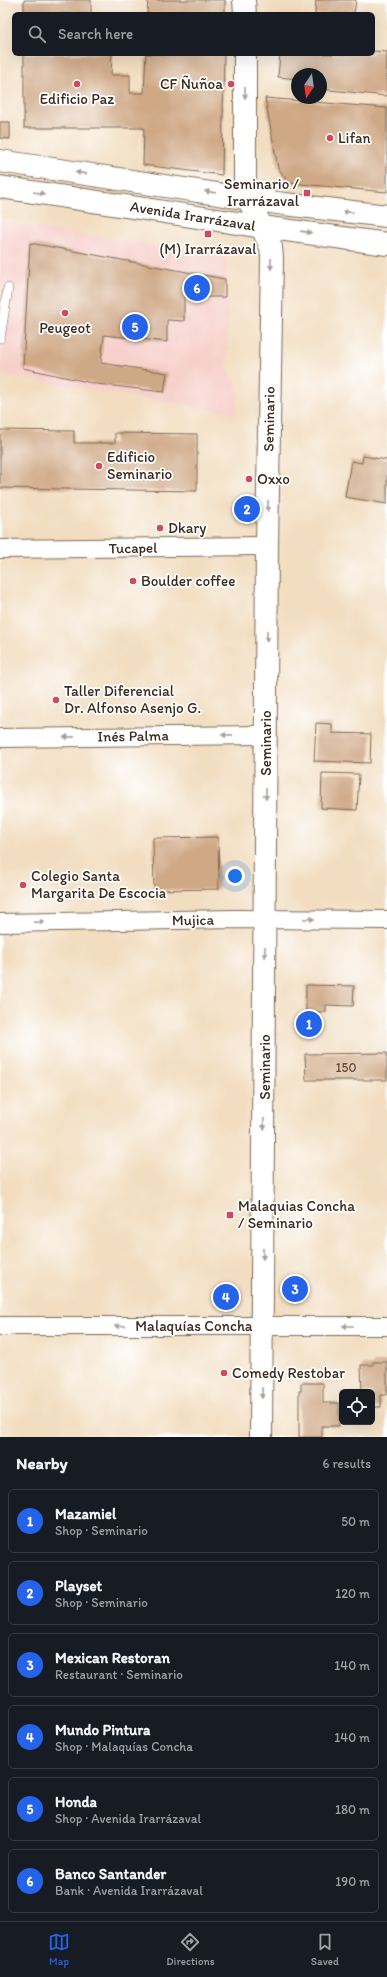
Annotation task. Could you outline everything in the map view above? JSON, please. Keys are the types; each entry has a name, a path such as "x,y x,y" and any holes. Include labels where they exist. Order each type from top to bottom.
{"street":[{"path":"244,0 244,12"},
{"name":"Seminario","path":"245,56 245,180 248,198 263,227 271,247 272,258 267,546 263,1326 261,1437"},
{"name":"Avenida Irarrázaval","path":"0,161 248,198 387,216"},
{"name":"Avenida Irarrázaval","path":"0,187 263,227 387,244"},
{"name":"Tucapel","path":"0,549 267,546"},
{"name":"Inés Palma","path":"0,738 266,735"},
{"name":"Mujica","path":"0,923 265,919 387,920"},
{"name":"Malaquías Concha","path":"0,1326 387,1326"}],"lane":[{"path":"0,338 8,288"}],"shaded area":[{"path":"0,222 226,256 228,370 237,384 237,414 0,374"}],"building":[{"path":"24,0 91,0 91,12 24,12"},
{"path":"148,0 225,0 225,12 147,12"},
{"path":"316,0 356,0 354,12 315,12"},
{"path":"375,51 387,52 387,96 327,90 327,68 291,68 291,78 278,77 280,56 375,56"},
{"path":"24,56 112,56 111,75 130,75 130,93 144,93 146,56 224,56 222,175 143,165 144,128 24,128"},
{"name":"Lifan","path":"265,98 291,100 291,104 327,103 387,108 387,192 289,183 278,168"},
{"path":"0,122 10,122 10,139 0,138"},
{"path":"30,243 225,279 225,297 184,297 184,321 167,320 167,342 104,335 101,363 167,373 164,392 97,384 23,368"},
{"name":"Edificio Seminario","path":"0,430 74,431 74,443 115,443 115,433 197,434 197,491 0,488"},
{"path":"363,456 387,460 387,504 345,497 351,461 362,463"},
{"path":"316,723 332,724 332,733 371,734 370,763 314,761"},
{"path":"322,773 359,774 357,810 321,808"},
{"path":"218,837 219,889 154,890 153,838"},
{"path":"306,985 354,986 353,1006 326,1005 326,1012 306,1012"},
{"path":"387,1053 387,1080 306,1080 305,1054"},
{"path":"373,1362 387,1362 387,1395 381,1395 381,1407 375,1407 375,1389 362,1389 361,1365 373,1365"},
{"path":"301,1383 323,1383 323,1403 339,1403 339,1426 322,1426 322,1437 299,1437 299,1391 301,1391"}],"place":[{"name":"Edificio Paz","path":"77,84"},
{"name":"CF Ñuñoa","path":"231,84"},
{"name":"Lifan","path":"330,138"},
{"name":"Seminario / Irarrázaval","path":"307,193"},
{"name":"(M) Irarrázaval","path":"208,234"},
{"name":"Banco Santander","path":"197,288"},
{"name":"Peugeot","path":"65,313"},
{"name":"Honda","path":"135,327"},
{"name":"Edificio Seminario","path":"99,466"},
{"name":"Oxxo","path":"249,479"},
{"name":"Playset","path":"247,509"},
{"name":"Dkary","path":"160,528"},
{"name":"Boulder coffee","path":"133,581"},
{"name":"Taller Diferencial Dr. Alfonso Asenjo G.","path":"56,700"},
{"name":"Colegio Santa Margarita De Escocia","path":"23,885"},
{"name":"Mazamiel","path":"309,1024"},
{"name":"Malaquias Concha / Seminario","path":"230,1215"},
{"name":"Mexican Restoran","path":"295,1289"},
{"name":"Mundo Pintura","path":"226,1297"},
{"name":"Comedy Restobar","path":"224,1373"}]}
